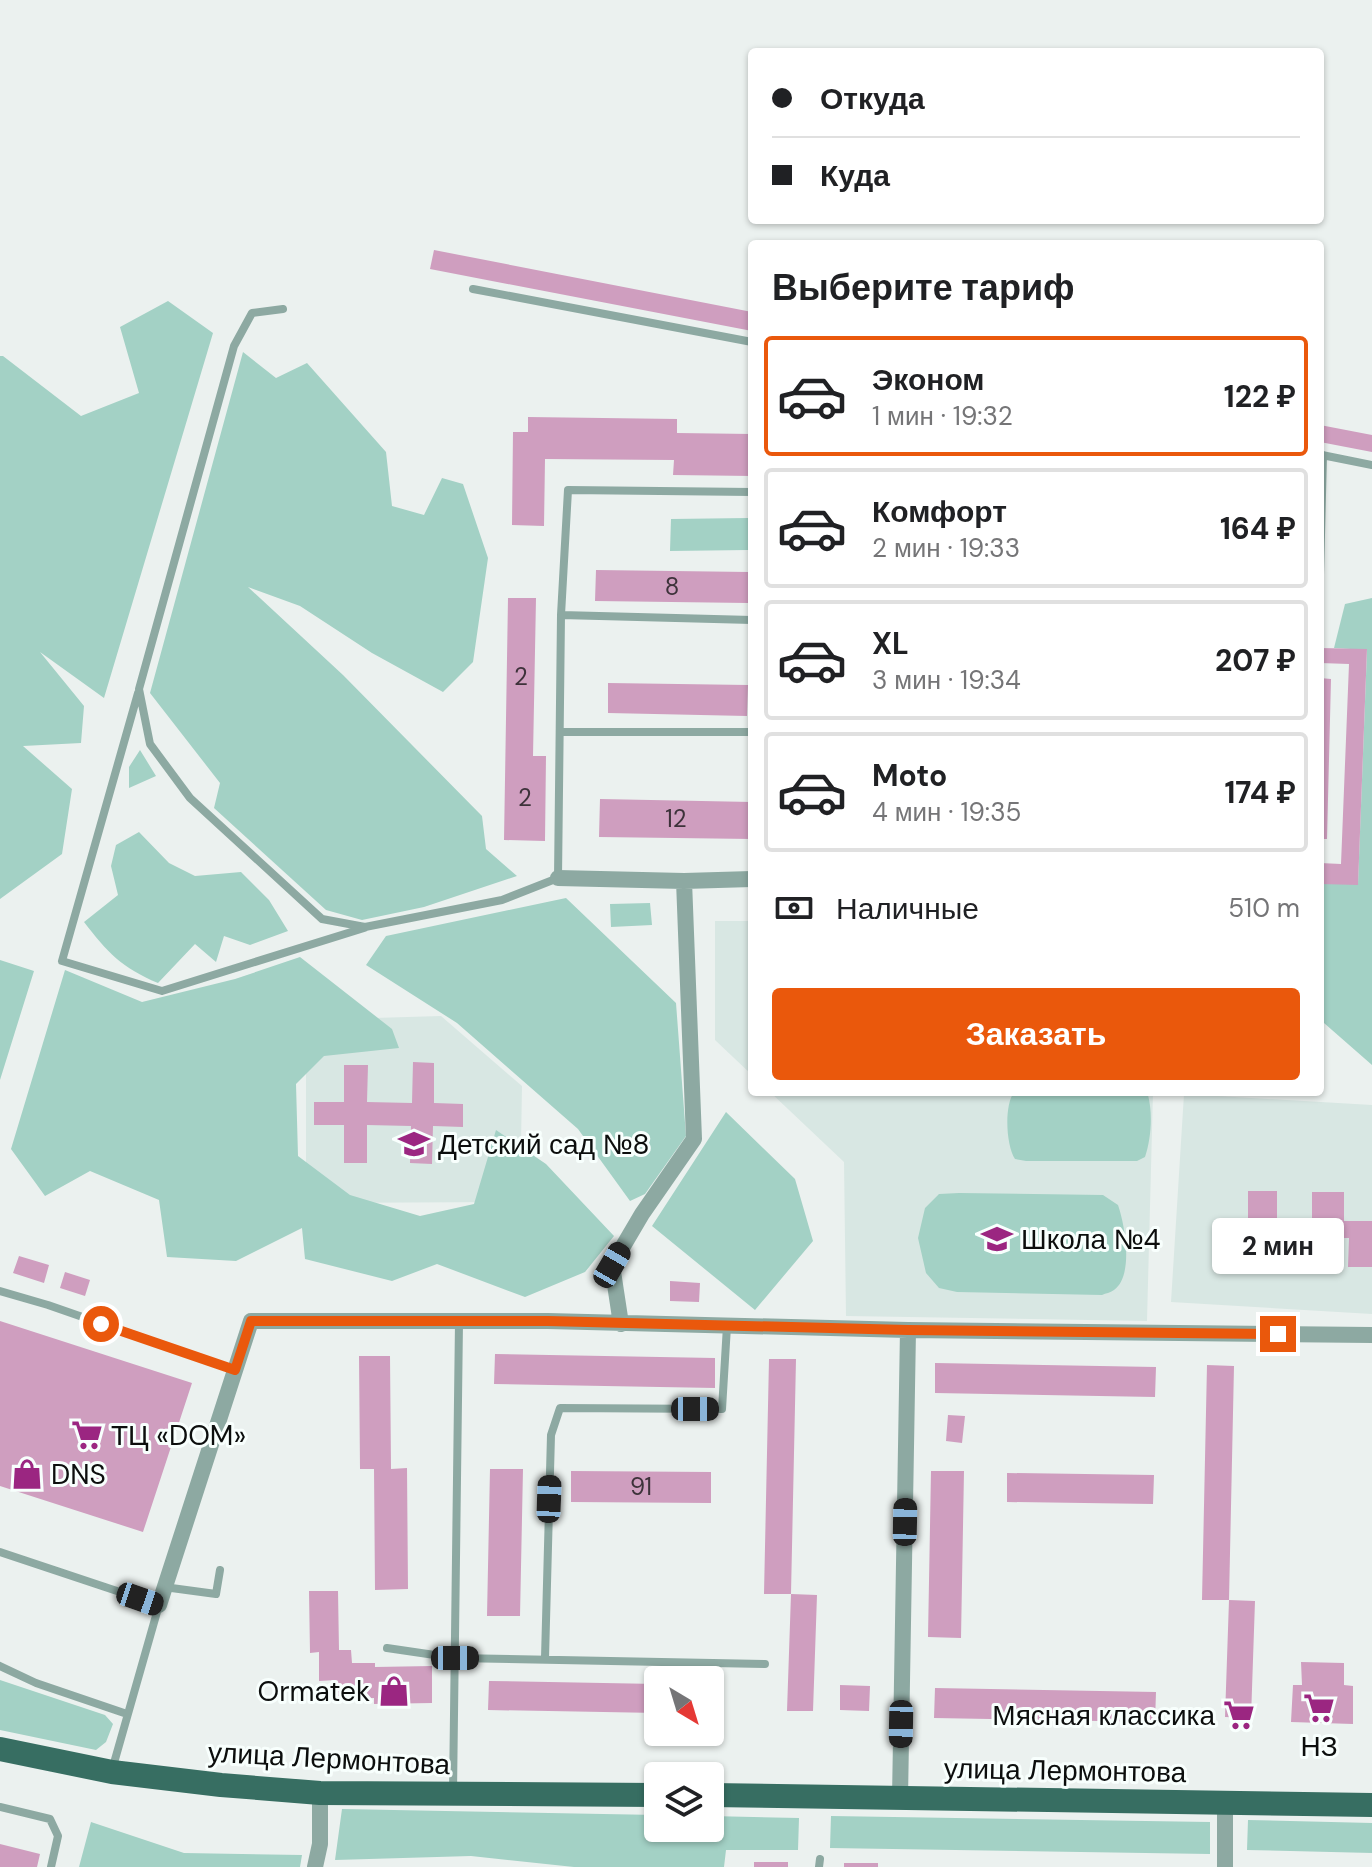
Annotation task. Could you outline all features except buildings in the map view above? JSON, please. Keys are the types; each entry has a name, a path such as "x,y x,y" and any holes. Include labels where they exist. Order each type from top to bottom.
{"main road":[{"name":"улица Лермонтова","path":"0,1749 112,1772 320,1793 644,1795"},
{"name":"улица Лермонтова","path":"724,1795 1372,1805"}],"street":[{"path":"558,878 748,879"},
{"path":"621,1324 612,1265 642,1214 694,1139 684,881"},
{"path":"159,1605 251,1321 1372,1335"},
{"path":"900,1798 908,1330"},
{"path":"315,1867 320,1844 320,1793"},
{"path":"1225,1802 1225,1867"}],"lane":[{"path":"473,289 748,341"},
{"path":"283,309 252,313 234,346 62,961 162,991 365,927 502,900 558,878 561,615 568,490 748,492"},
{"path":"1324,455 1372,465"},
{"path":"561,615 748,620"},
{"path":"139,689 150,744 190,798 322,919 365,927"},
{"path":"560,732 748,732"},
{"path":"0,1291 235,1370"},
{"path":"453,1794 459,1322"},
{"path":"545,1658 551,1435 560,1408 722,1409 727,1326"},
{"path":"0,1552 159,1605 112,1772"},
{"path":"164,1587 216,1594 220,1570"},
{"path":"387,1648 455,1658 765,1664"},
{"path":"0,1666 36,1683 127,1714"},
{"path":"0,1807 50,1819 58,1836 51,1867"}],"shaded area":[{"path":"715,921 748,921 748,1071 715,1040"},
{"name":"Детский сад №8","path":"441,1016 522,1086 520,1202 306,1203 306,1020"},
{"name":"Школа №4","path":"774,1096 1153,1096 1147,1321 846,1316 844,1162"},
{"path":"1184,1096 1372,1105 1372,1314 1171,1302"}],"green space":[{"path":"168,301 213,333 104,698 40,652 84,706 81,743 23,746 72,789 62,854 0,899 0,356 81,416 139,393 120,327"},
{"path":"243,352 276,378 307,363 386,452 392,506 424,515 442,478 463,484 488,558 473,662 443,692 372,653 300,606 248,587 343,675 482,816 486,849 517,876 424,907 362,920 326,910 214,808 220,783 150,693"},
{"path":"748,518 748,550 670,551 671,519"},
{"path":"1372,598 1372,1065 1324,1023 1324,884 1358,884 1367,650 1334,648 1345,604"},
{"path":"140,750 156,776 129,788 129,767"},
{"path":"139,832 169,863 195,876 241,872 269,900 288,931 250,945 224,936 216,962 195,944 158,983 125,965 108,951 84,922 118,895 111,866 116,845"},
{"path":"566,898 676,1003 686,1136 645,1194 630,1201 578,1129 457,1023 366,965 386,936"},
{"path":"650,903 652,925 611,927 610,904"},
{"path":"300,957 392,1029 399,1048 324,1056 296,1084 298,1156 350,1195 420,1216 474,1204 496,1130 546,1164 614,1236 585,1272 525,1297 437,1264 392,1281 305,1259 302,1228 236,1261 167,1257 159,1200 90,1171 45,1196 11,1149 65,970 142,1002 235,979"},
{"path":"0,960 34,971 0,1080"},
{"path":"1148,1096 1150,1134 1145,1157 1137,1161 1015,1159 1007,1126 1011,1098"},
{"path":"726,1112 795,1179 813,1241 755,1310 652,1226"},
{"path":"939,1194 1103,1195 1118,1205 1123,1225 1126,1262 1120,1283 1102,1295 957,1292 939,1288 926,1273 918,1238 925,1208"},
{"path":"0,1680 105,1715 113,1724 106,1742 96,1750 0,1730"},
{"path":"342,1809 644,1815 644,1842 724,1842 724,1816 799,1818 798,1850 726,1850 724,1867 574,1867 471,1856 335,1860"},
{"path":"831,1816 1210,1822 1210,1854 830,1848"},
{"path":"1248,1820 1372,1823 1372,1853 1247,1850"},
{"path":"91,1822 184,1853 302,1855 300,1867 79,1867"}],"place":[{"name":"Детский сад №8","path":"414,1144"},
{"name":"Школа №4","path":"997,1239"},
{"name":"ТЦ «DOM»","path":"87,1435"},
{"name":"DNS","path":"27,1474"},
{"name":"Ormatek","path":"394,1691"},
{"name":"НЗ","path":"1319,1708"},
{"name":"Мясная классика","path":"1239,1715"}],"route":[{"path":"101,1324 235,1370 251,1321 548,1321 908,1330 1278,1334"}]}
